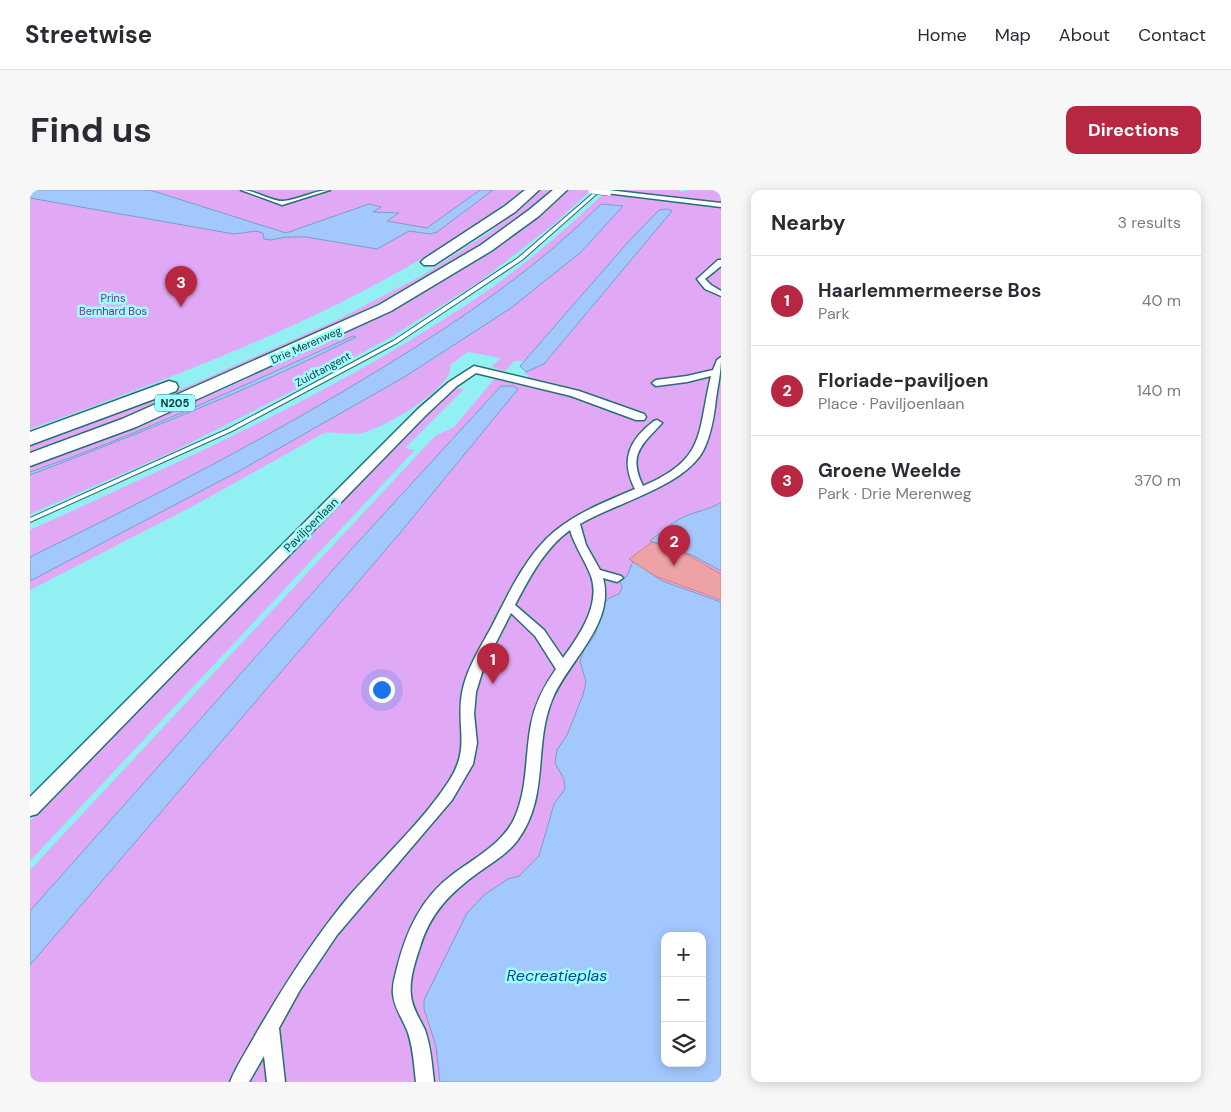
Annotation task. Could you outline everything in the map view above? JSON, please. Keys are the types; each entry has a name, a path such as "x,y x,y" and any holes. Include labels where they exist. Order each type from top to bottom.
{"highway":[{"path":"417,270 510,209 533,190"},
{"name":"Drie Merenweg","path":"30,460 129,423 385,308 486,248 534,213 561,190"},
{"name":"Drie Merenweg","path":"30,439 180,383 343,310"}],"street":[{"path":"244,190 282,203 327,190"},
{"path":"592,190 721,205"},
{"path":"680,201 680,205 721,212"},
{"path":"721,262 701,279 704,284 721,294"},
{"path":"239,1082 310,961 330,932 443,802 460,777 469,760 468,695 472,678 508,606 545,546 554,536 583,517 668,479 688,464 702,442 716,372 721,360"},
{"name":"Paviljoenlaan","path":"30,809 422,412 453,384 474,369 575,393 640,417"},
{"path":"656,383 687,379 716,372"},
{"path":"709,414 721,412"},
{"path":"640,417 657,423 647,430 637,442 633,456 633,478 641,491"},
{"path":"425,1082 417,1032 407,1011 402,990 417,934 425,914 435,899 490,857 511,837 523,818 532,793 537,727 543,705 558,673 586,634 598,602 599,582 581,545 574,523"},
{"path":"596,573 617,578"},
{"path":"508,606 530,622 544,636 562,668"},
{"path":"270,1029 276,1082"}],"lane":[{"name":"Zuidtangent","path":"30,520 230,430 395,342 520,259 599,190"}],"green space":[{"name":"Prins Bernhard Bos","path":"30,190 529,190 521,192 465,232 407,267 285,329 222,356 30,429"},
{"path":"541,190 554,190 513,225 443,271 343,326 216,383 30,456 30,446 191,385 339,319 423,275 488,233"},
{"path":"565,190 591,190 554,224 479,282 391,337 281,397 172,452 30,514 30,465 222,390 363,325 457,273 500,244"},
{"path":"608,190 679,190 680,192 690,190 721,190 721,1082 30,1082 30,952 484,431 454,437 348,553 30,911 30,870 435,436 454,427 496,377 523,383 529,375 524,374 526,372 544,364 672,211 629,241 524,361 514,361 505,371 491,367 501,358 468,352 450,365 448,376 432,393 397,418 362,433 324,433 195,505 30,590 30,581 241,470 406,376 511,308 581,252 622,206 601,204 551,250 471,311 387,365 300,417 166,489 30,557 30,530 209,448 326,388 383,356 439,322 508,276 550,242 603,194 678,203 682,200"},
{"path":"456,388 464,389 405,448 415,450 30,861 30,821 386,454"}],"water":[{"path":"30,190 150,190 286,233 369,204 381,207 373,212 399,213 387,221 427,228 480,190 493,190 437,232 430,234 409,231 377,249 306,237 264,239 263,233 256,231 234,234 30,198"},
{"path":"601,204 623,206 581,252 511,308 406,376 241,470 30,581 30,557 211,466 300,417 387,365 444,329 525,271"},
{"path":"668,209 672,211 544,364 526,372 520,366 629,241 659,210"},
{"path":"353,336 356,337 235,393 30,475 30,472 193,408"},
{"path":"501,386 513,386 518,389 400,533 30,965 30,911 348,553"},
{"path":"721,502 721,571 692,555 650,541 680,519"},
{"name":"Recreatieplas","path":"633,561 662,581 721,602 721,1082 440,1082 436,1046 424,1009 424,1000 467,913 484,895 508,879 519,876 539,856 554,804 565,789 564,779 555,763 557,750 567,735 583,695 586,682 580,661 584,650 595,635 604,604 609,598 619,594 622,588 620,580 627,576"}],"building":[{"path":"652,542 685,553 721,574 721,600 655,576 629,559"}],"place":[{"name":"Groene Weelde","path":"181,307"},
{"name":"Floriade-paviljoen","path":"674,566"},
{"name":"Haarlemmermeerse Bos","path":"493,684"}]}
